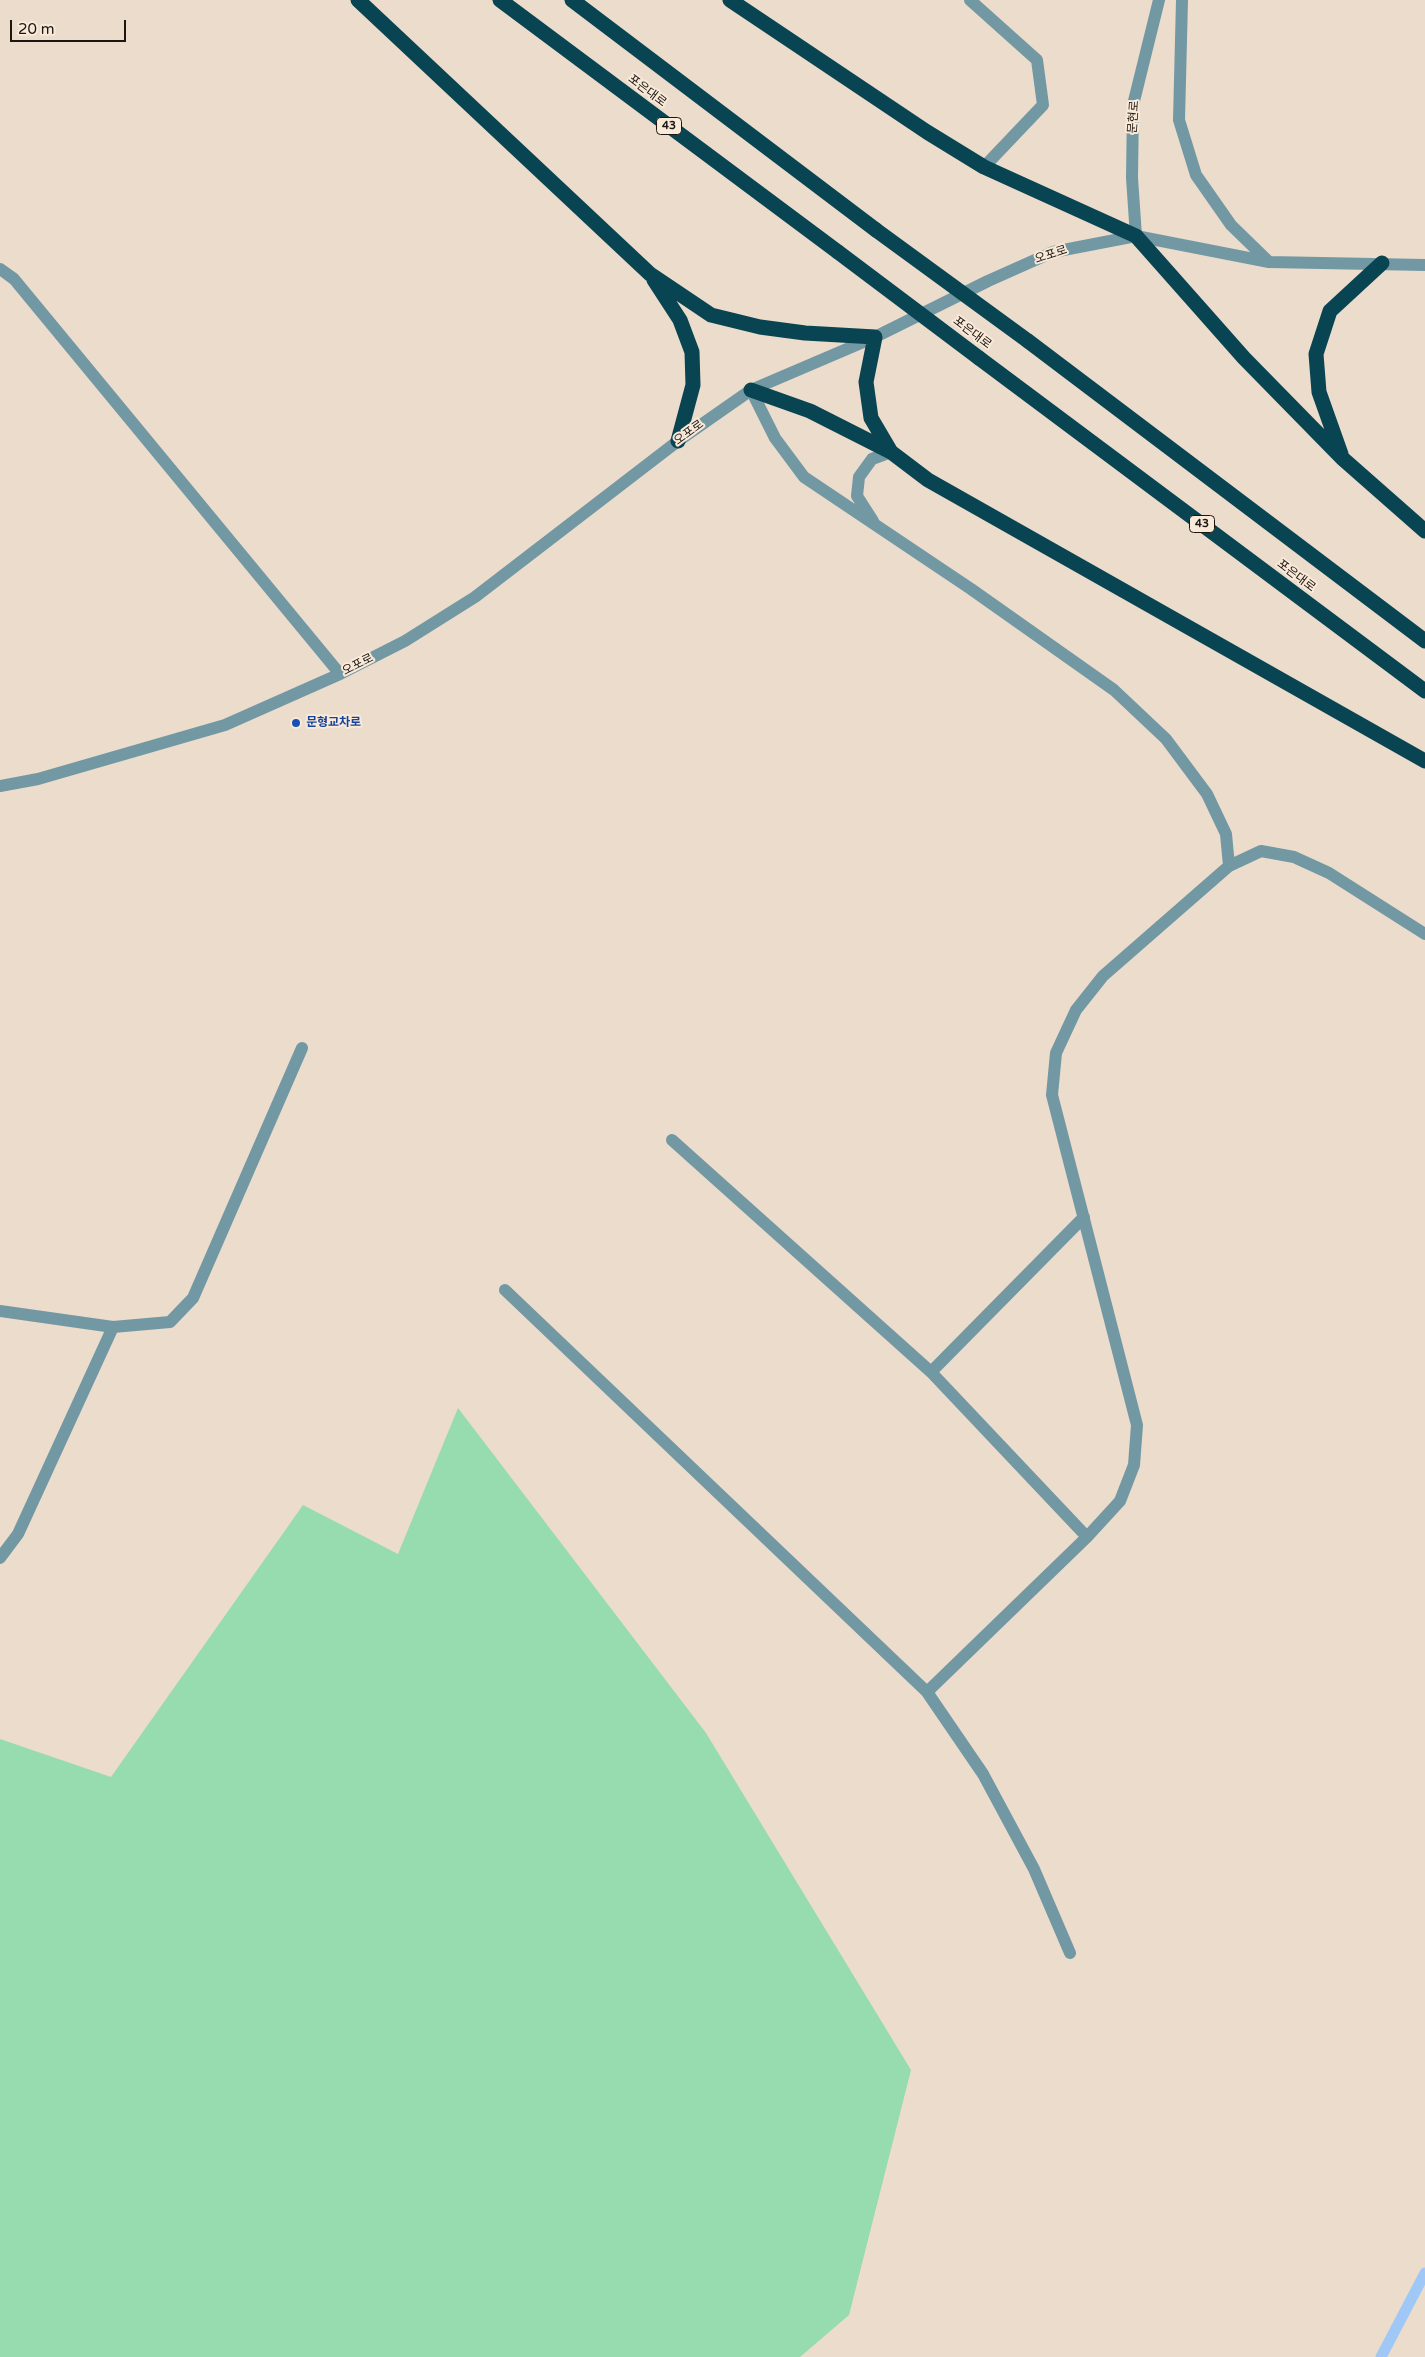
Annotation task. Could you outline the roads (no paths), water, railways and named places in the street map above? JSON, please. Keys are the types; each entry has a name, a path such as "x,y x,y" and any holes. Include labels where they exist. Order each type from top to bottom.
{"highway":[{"path":"358,0 650,274 711,315 760,327 805,333 875,337 866,382 871,418 891,452"},
{"name":"포은대로","path":"500,0 1425,691"},
{"path":"572,0 876,230 1028,341 1425,640"},
{"path":"730,0 926,132 984,167 1136,236 1244,358 1342,458 1425,531"},
{"path":"1342,458 1319,392 1316,354 1330,311 1382,263"},
{"path":"650,274 680,320 692,352 693,385 678,441"},
{"path":"751,390 810,411 891,452 928,480 1425,761"}],"street":[{"path":"970,0 1037,60 1043,105 984,167"},
{"name":"문현로","path":"1136,236 1132,178 1133,106 1158,0"},
{"path":"1182,0 1180,120 1196,175 1231,225 1269,262"},
{"name":"오포로","path":"0,786 38,779 225,724 340,674 405,641 475,598 678,441 751,390 875,337 988,280 1053,252 1136,236 1269,262 1425,265"},
{"path":"0,269 14,279 340,674"},
{"path":"751,390 774,438 804,477 1114,690 1166,739 1207,794 1226,834 1229,866"},
{"path":"876,525 857,496 859,477 872,459 891,452"},
{"path":"927,1692 1087,1537 1120,1501 1134,1464 1137,1425 1052,1095 1056,1053 1076,1010 1103,976 1229,866 1262,851 1294,857 1330,873 1425,934"},
{"path":"0,1311 114,1327 170,1322 193,1298 302,1048"},
{"path":"672,1140 931,1372 1087,1537"},
{"path":"931,1372 1084,1218"},
{"path":"505,1290 927,1692 983,1774 1034,1869 1070,1953"},
{"path":"0,1558 18,1534 114,1327"}],"waterway":[{"path":"1381,2357 1425,2273"}],"place":[{"name":"문형교차로","path":"296,723"}]}
